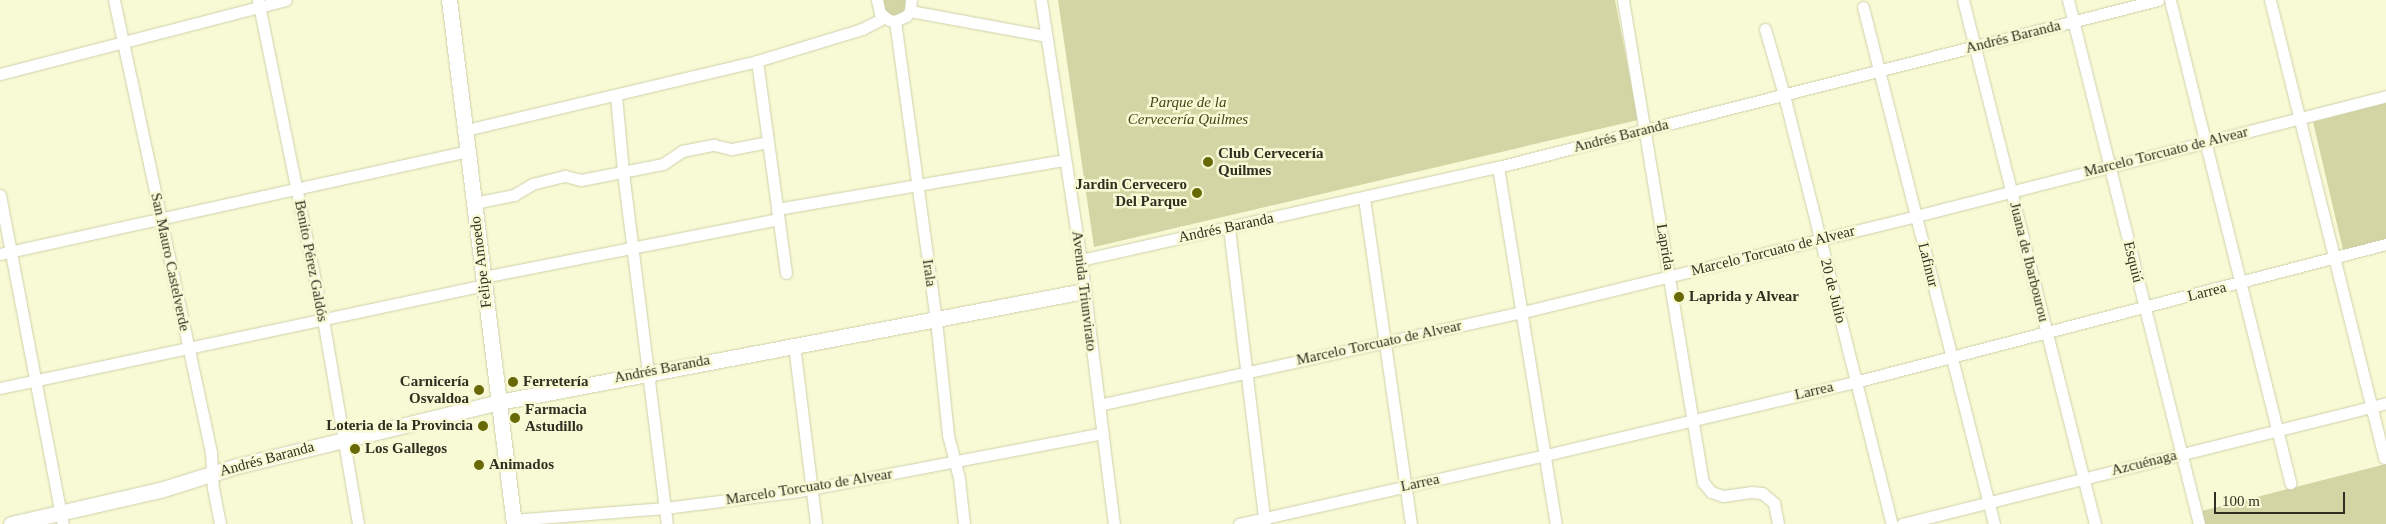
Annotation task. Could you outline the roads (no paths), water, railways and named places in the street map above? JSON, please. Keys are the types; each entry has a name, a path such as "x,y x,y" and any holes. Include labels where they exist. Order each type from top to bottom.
{"main road":[{"name":"Felipe Amoedo","path":"449,0 513,522"},
{"name":"Andrés Baranda","path":"11,524 62,519 213,474 344,439 499,402 649,372 1084,291"}],"street":[{"name":"San Mauro Castelverde","path":"114,0 211,452 213,488 220,524"},
{"path":"0,74 123,43 258,3 286,0"},
{"name":"Irala","path":"876,0 877,8 890,19 936,320 948,435 959,478 964,524"},
{"name":"Avenida Triunvirato","path":"1041,0 1081,260 1114,524"},
{"name":"Laprida","path":"1623,0 1703,482 1707,488 1723,496 1751,492 1762,493 1774,504 1778,524"},
{"name":"Juana de Ibarbourou","path":"1963,0 2095,524"},
{"name":"Esquiú","path":"2068,0 2108,167 2199,524"},
{"name":"Andrés Baranda","path":"1081,260 1498,167 2158,0"},
{"path":"2170,0 2239,284 2278,429 2290,482"},
{"path":"2270,0 2384,458"},
{"name":"Benito Pérez Galdós","path":"258,3 323,319 358,524"},
{"path":"466,130 616,96 757,61 890,19 906,16 911,5 1046,36"},
{"name":"Lafinur","path":"1863,7 1994,524"},
{"name":"20 de Julio","path":"1765,29 1784,95 1892,524"},
{"path":"757,61 786,273"},
{"path":"616,96 623,172 667,524"},
{"name":"Marcelo Torcuato de Alvear","path":"1099,405 1523,312 1821,240 2386,96"},
{"path":"474,203 514,195 532,184 565,176 581,180 667,163 682,152 714,145 732,149 767,142"},
{"path":"6,252 468,150"},
{"path":"0,388 36,382 323,319 778,214 1065,160"},
{"path":"1498,167 1556,524"},
{"path":"0,195 6,252 36,382 62,519"},
{"path":"1364,198 1411,524"},
{"path":"1229,228 1264,521"},
{"name":"Larrea","path":"1239,524 1264,521 1406,486 1546,456 1855,382 2239,284 2386,244"},
{"path":"794,345 816,524"},
{"name":"Azcuénaga","path":"1902,524 2386,402"},
{"name":"Marcelo Torcuato de Alvear","path":"513,522 665,508 812,489 1102,433"}],"place":[{"name":"Club Cervecería Quilmes","path":"1208,162"},
{"name":"Jardin Cervecero Del Parque","path":"1197,193"},
{"name":"Laprida y Alvear","path":"1679,297"},
{"name":"Ferretería","path":"513,382"},
{"name":"Carnicería Osvaldoa","path":"479,390"},
{"name":"Farmacia Astudillo","path":"515,418"},
{"name":"Loteria de la Provincia","path":"483,426"},
{"name":"Los Gallegos","path":"355,449"},
{"name":"Animados","path":"479,465"}],"park label":[{"name":"Parque de la Cervecería Quilmes","path":"1188,110"}]}
